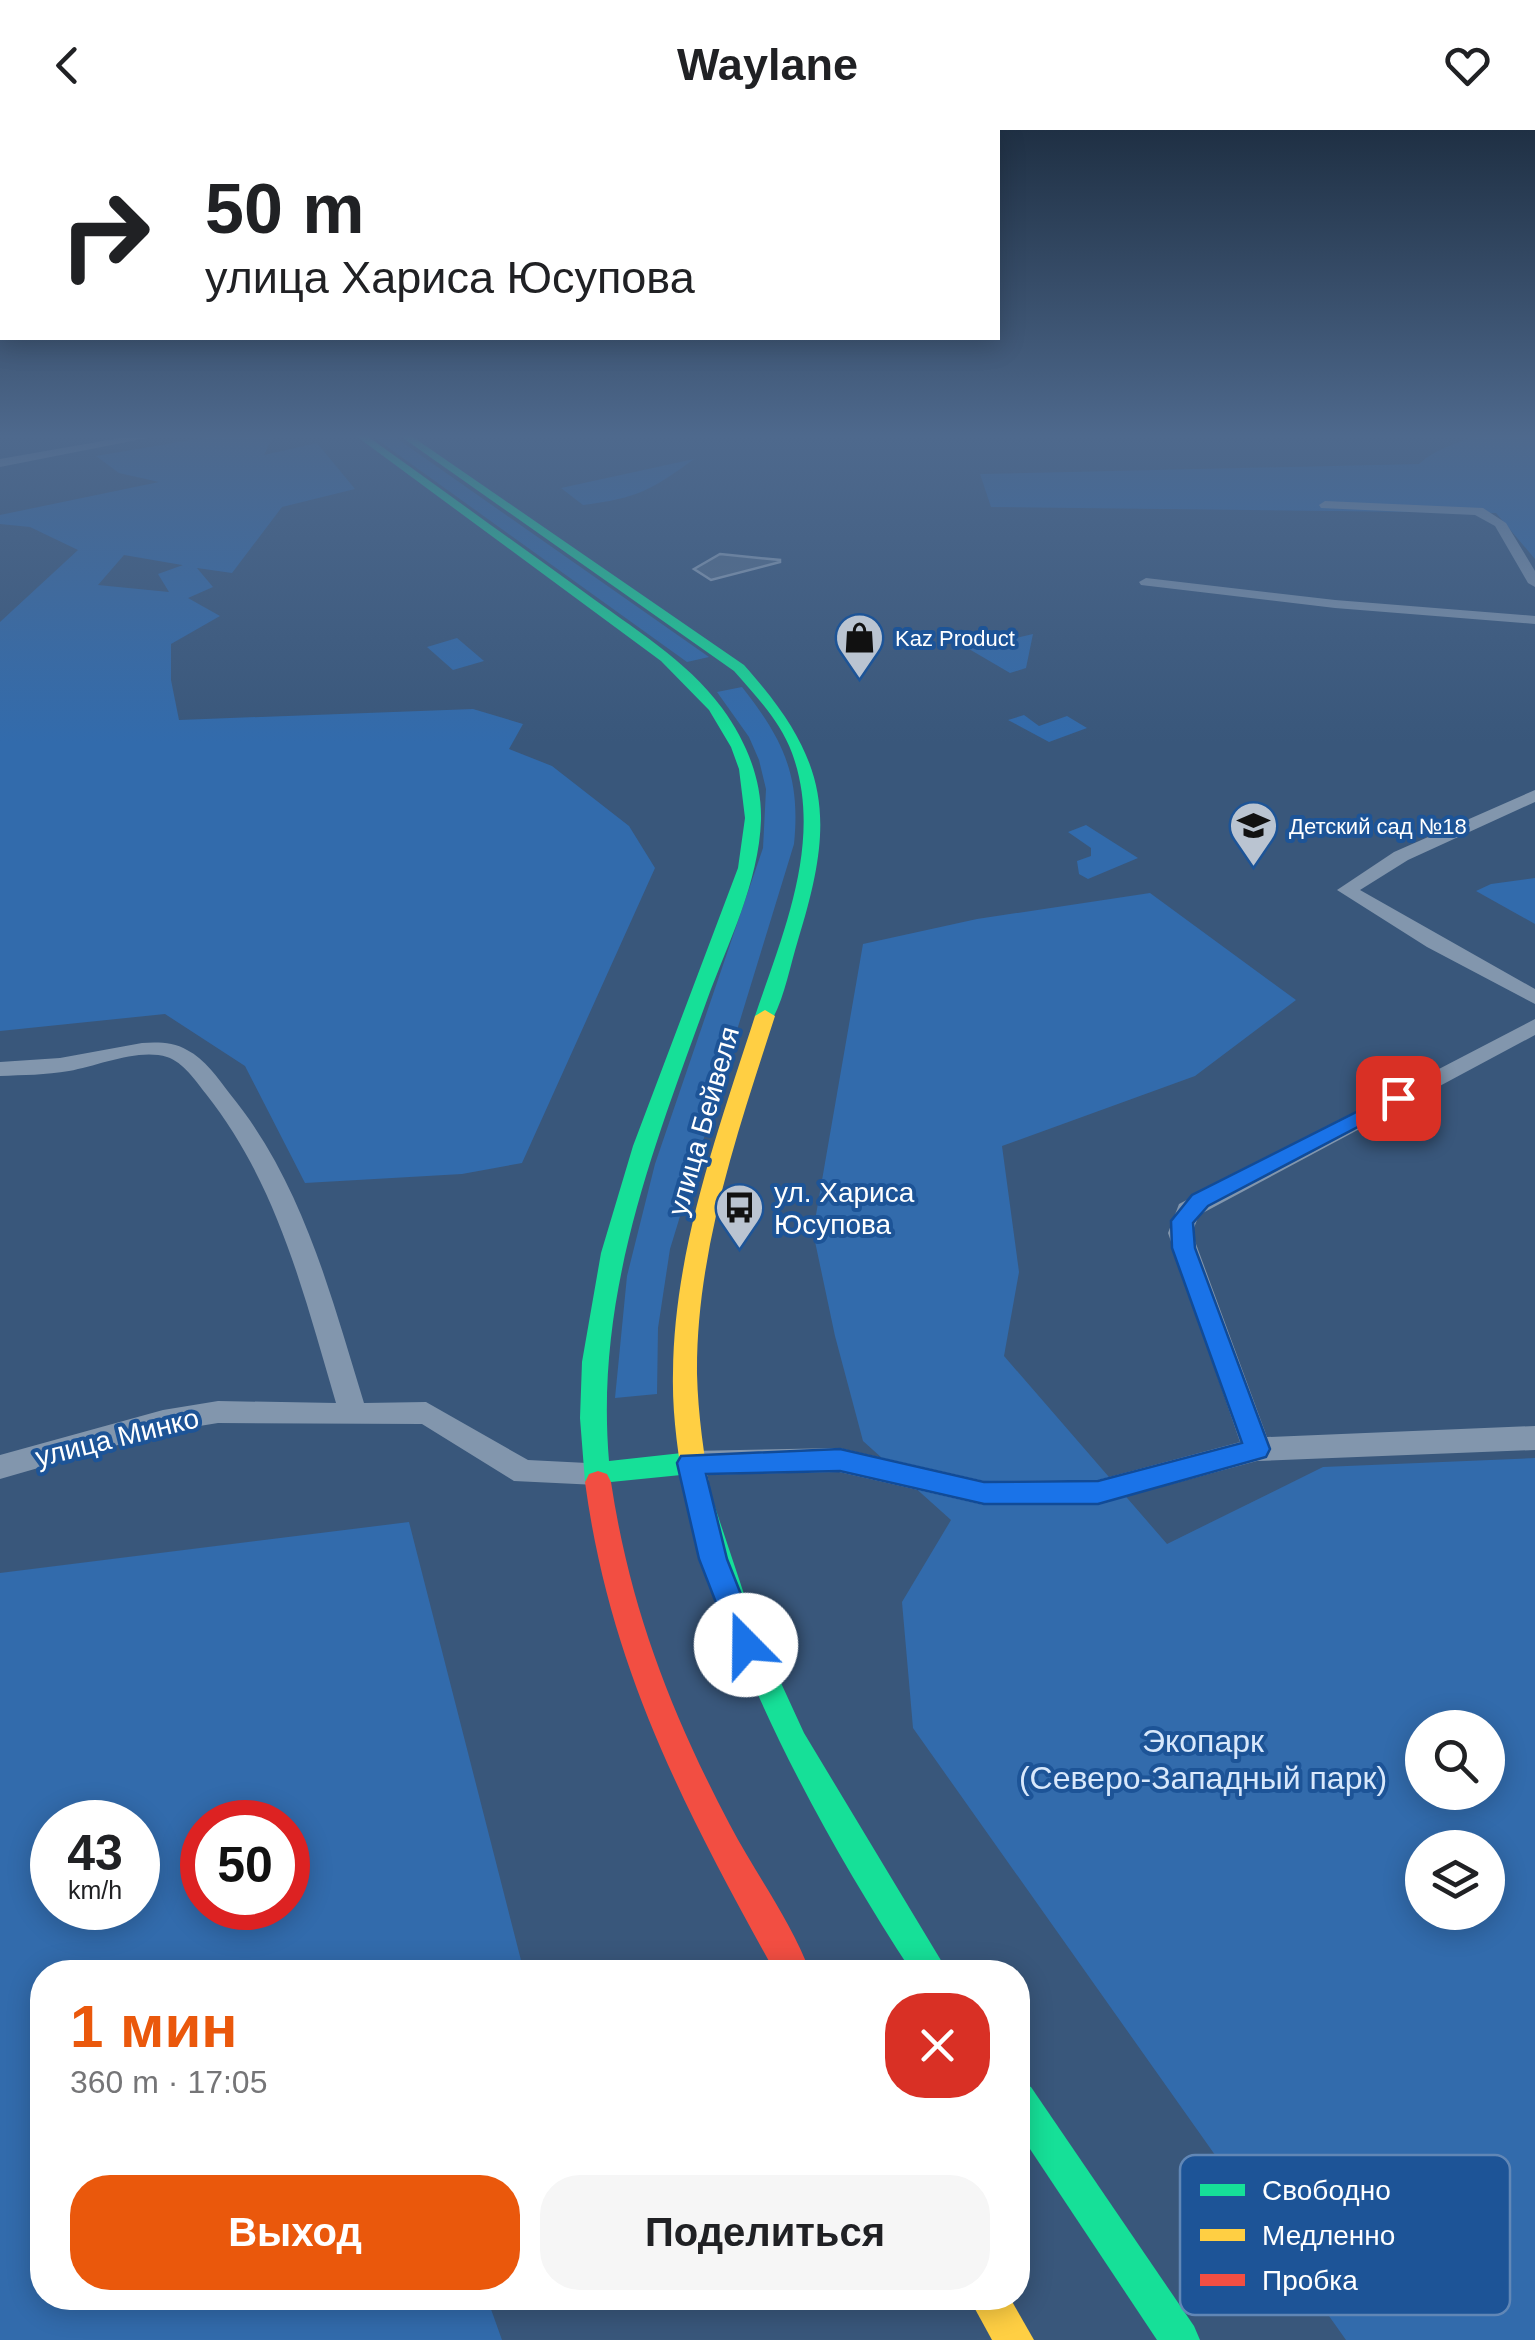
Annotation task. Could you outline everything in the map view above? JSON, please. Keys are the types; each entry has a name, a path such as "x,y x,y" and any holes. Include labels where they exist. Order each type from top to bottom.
{"main road":[{"name":"улица Бейвеля","path":"500,536 648,643 692,680 717,708 740,748 750,781 753,817 742,879 618,1231 602,1298 592,1416 604,1533 630,1634 670,1736 749,1895 786,1960"},
{"name":"улица Бейвеля","path":"550,536 739,668 781,714 804,758 814,807 812,839 787,946 704,1216 683,1350 690,1463 713,1559 760,1679 794,1752 924,1960"},
{"path":"692,680 739,668"},
{"path":"597,1474 690,1463"},
{"path":"1030,2118 1180,2340"},
{"path":"995,2310 1014,2340"}],"street":[{"path":"1508,536 1535,583"},
{"path":"1146,582 1334,604 1535,620"},
{"path":"1535,795 1401,856 1347,890 1434,944 1535,998"},
{"path":"1257,1449 1184,1248 1180,1234 1188,1210 1533,1029"},
{"path":"0,1070 68,1064 137,1050 170,1050 190,1061 242,1118 268,1166 292,1218 354,1415"},
{"name":"улица Минко","path":"0,1467 164,1421 218,1412 426,1413 524,1472 597,1474"},
{"path":"690,1463 840,1460 984,1493 1098,1492 1257,1449 1535,1438"}],"green space":[{"path":"49,536 260,536 232,573 197,568 213,587 188,598 220,616 171,644 171,680 179,720 473,709 523,724 509,749 552,766 629,826 655,868 522,1163 462,1174 305,1183 245,1066 165,1014 0,1031 0,622 78,550","holes":["124,555 183,565 158,574 169,592 98,585"]},
{"path":"512,536 536,536 709,657 687,662"},
{"path":"1516,536 1535,536 1535,559"},
{"path":"1033,634 1026,668 1010,673 969,649"},
{"path":"457,638 484,661 453,670 427,647"},
{"path":"742,687 786,759 795,798 794,844 670,1249 658,1328 657,1394 615,1398 627,1276 655,1164 763,848 766,789 759,760 749,737 717,692"},
{"path":"1024,715 1039,726 1067,716 1087,728 1049,742 1008,720"},
{"path":"1086,825 1138,858 1088,879 1079,874 1077,861 1091,856 1091,848 1068,832"},
{"path":"1535,878 1535,924 1476,891 1491,884"},
{"name":"Экопарк (Северо-Западный парк)","path":"1150,893 1296,1000 1195,1076 1002,1146 1019,1272 1004,1356 1167,1544 1323,1467 1535,1458 1535,2340 1346,2340 1328,2315 1510,2315 1510,2155 1215,2155 913,1728 902,1602 951,1520 863,1441 813,1232 863,944 977,919"},
{"path":"409,1522 521,1960 30,1960 30,2310 491,2310 502,2340 0,2340 0,1573"}],"building":[{"path":"720,554 780,562 711,580 694,569"}],"traffic: fast":[{"path":"499,536 666,658 715,708 739,747 747,769 753,818 746,868 644,1146 612,1253 594,1362 598,1482"},
{"path":"549,536 739,668 776,710 799,751 811,792 807,877 765,1016"},
{"path":"597,1473 691,1463"},
{"path":"698,1495 739,1624 765,1684 825,1801 923,1960"},
{"path":"1030,2118 1180,2340"}],"traffic: slow":[{"path":"698,1495 688,1433 685,1372 689,1312 712,1192 765,1016"},
{"path":"995,2310 1014,2340"}],"traffic: jam":[{"path":"598,1482 607,1547 644,1674 698,1797 786,1960"}],"place":[{"name":"Kaz Product","path":"860,680"},
{"name":"Детский сaд №18","path":"1254,868"},
{"name":"ул. Хариса Юсупова","path":"739,1250"}],"route":[{"path":"746,1645 713,1559 690,1463 840,1460 984,1493 1098,1492 1185,1472 1257,1449 1184,1248 1182,1221 1200,1200 1398,1098"}]}
